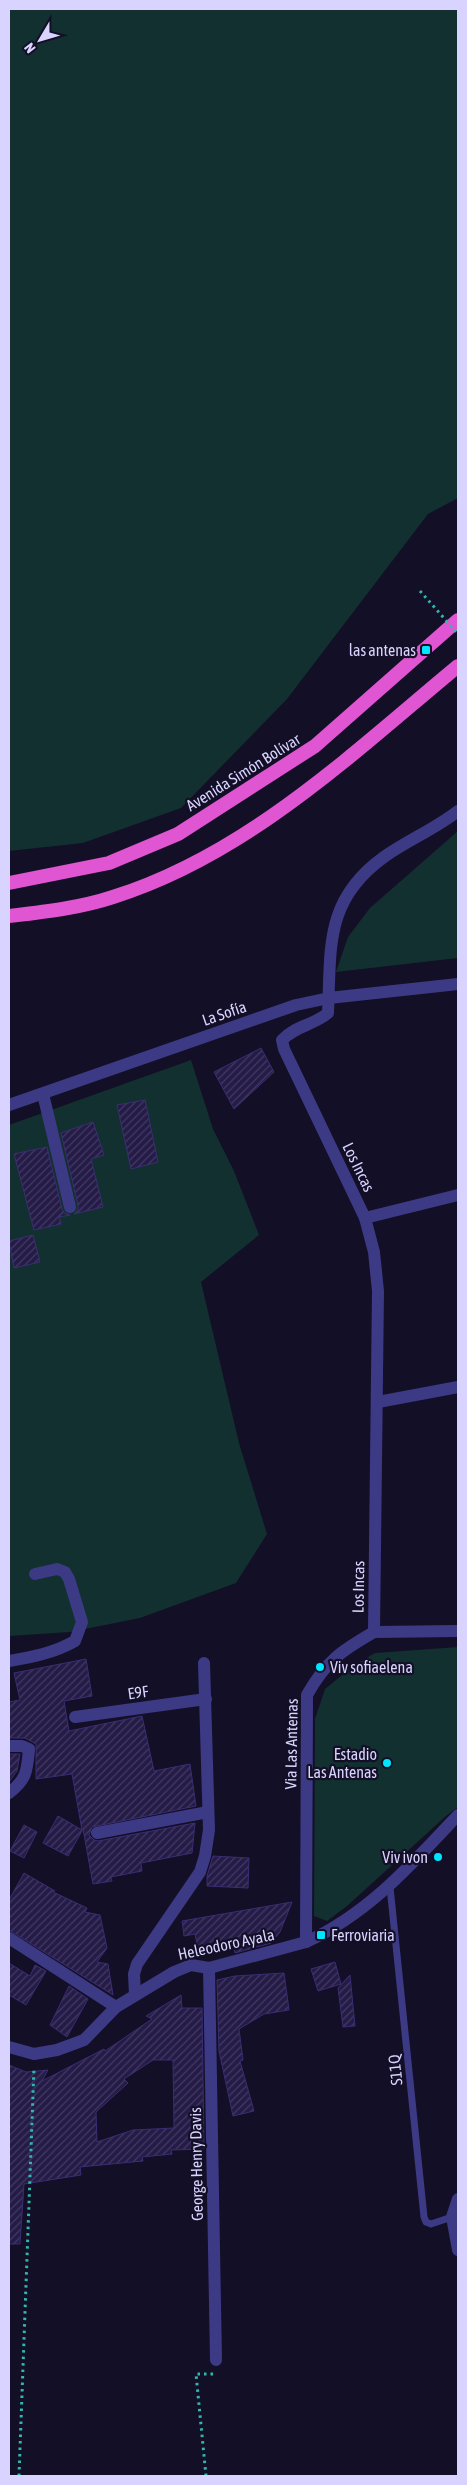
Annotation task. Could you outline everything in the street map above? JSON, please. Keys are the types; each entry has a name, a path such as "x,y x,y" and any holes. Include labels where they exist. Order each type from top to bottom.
{"highway":[{"name":"Avenida Simón Bolívar","path":"9,883 109,863 178,834 315,746 458,620"},
{"path":"9,916 113,897 191,865 264,822 332,771 458,666"}],"street":[{"name":"Los Incas","path":"374,1632 378,1290 374,1252 365,1218 284,1049 282,1040 290,1032 320,1021 328,1013 330,951 334,921 349,889 384,858 441,824 458,811"},
{"name":"La Sofía","path":"9,1105 296,1005 329,998 458,984"},
{"path":"43,1094 70,1207"},
{"path":"365,1218 458,1195"},
{"path":"378,1402 458,1387"},
{"path":"9,1661 51,1653 65,1647 75,1641 82,1622 69,1579 65,1572 57,1569 35,1574"},
{"name":"Via Las Antenas","path":"306,1942 307,1695 320,1672 342,1650 374,1632 458,1631"},
{"path":"136,1995 134,1974 137,1964 203,1864 209,1830 204,1663"},
{"name":"E9F","path":"75,1717 206,1699"},
{"path":"9,1746 22,1746 29,1749 27,1770 22,1783 9,1793"},
{"path":"98,1833 208,1812"},
{"name":"Heleodoro Ayala","path":"9,2048 34,2054 57,2050 84,2040 116,2008 191,1965 209,1968 306,1942 340,1924 390,1887 458,1816"},
{"path":"9,1938 116,2008"},
{"name":"George Henry Davis","path":"209,1968 216,2360"},
{"path":"458,2199 452,2216 458,2250"}],"lane":[{"name":"S11Q","path":"390,1887 424,2217 426,2222 431,2224 452,2216"}],"path":[{"path":"420,591 458,634"},
{"path":"19,2476 34,2054"},
{"path":"196,2374 206,2476"}],"green space":[{"path":"9,9 458,9 458,498 428,514 287,699 181,808 83,843 9,851"},
{"path":"458,831 458,958 336,972 348,937 370,908"},
{"path":"191,1060 213,1129 234,1171 259,1235 201,1282 239,1443 267,1534 236,1583 140,1618 70,1632 9,1636 9,1125"},
{"name":"Estadio Las Antenas","path":"458,1647 458,1807 347,1906 327,1921 314,1916 315,1719 325,1689 353,1666 375,1653"}],"building":[{"path":"261,1048 274,1072 234,1109 214,1072"},
{"path":"145,1100 158,1162 131,1169 117,1105"},
{"path":"93,1122 104,1155 91,1159 103,1207 74,1214 78,1210 78,1205 61,1133"},
{"path":"47,1147 62,1209 64,1213 70,1215 59,1217 61,1224 34,1230 14,1154"},
{"path":"33,1235 40,1262 14,1268 9,1241"},
{"path":"86,1659 92,1696 64,1701 69,1731 142,1716 154,1771 190,1764 196,1806 92,1827 89,1835 98,1841 195,1823 192,1853 141,1863 142,1871 111,1877 112,1881 93,1884 83,1829 68,1856 43,1843 58,1816 82,1830 72,1774 36,1779 36,1744 25,1738 9,1738 9,1702 20,1700 14,1673"},
{"path":"9,1754 20,1754 17,1771 9,1782"},
{"path":"24,1825 37,1832 24,1858 10,1851"},
{"path":"213,1856 249,1858 248,1888 207,1886 207,1876"},
{"path":"24,1873 55,1891 51,1891 87,1908 85,1912 100,1915 107,1948 97,1962 108,1964 113,1995 9,1930 9,1900"},
{"path":"292,1902 280,1932 271,1943 235,1953 233,1943 198,1949 195,1934 184,1936 182,1921"},
{"path":"335,1962 341,1984 318,1991 311,1969"},
{"path":"9,1963 30,1976 35,1965 46,1971 26,2005 9,1995"},
{"path":"284,1973 289,2010 264,2014 239,2029 243,2060 240,2061 254,2111 233,2116 219,2051 217,1980 235,1976"},
{"path":"350,1975 355,2026 343,2027 338,1988"},
{"path":"69,1986 88,1999 67,2037 50,2025"},
{"path":"181,1995 182,2008 202,2008 204,2149 171,2150 172,2154 142,2157 143,2161 80,2167 81,2175 24,2184 20,2244 9,2244 9,2065 26,2072 48,2070 42,2081 104,2049 105,2051 152,2019 146,2016","holes":["153,2060 173,2060 174,2128 133,2130 97,2142 96,2112 128,2083 124,2079"]}],"place":[{"name":"las antenas","path":"426,650"},
{"name":"Viv sofiaelena","path":"320,1667"},
{"name":"Estadio Las Antenas","path":"387,1763"},
{"name":"Viv ivon","path":"438,1857"},
{"name":"Ferroviaria","path":"321,1935"}]}
